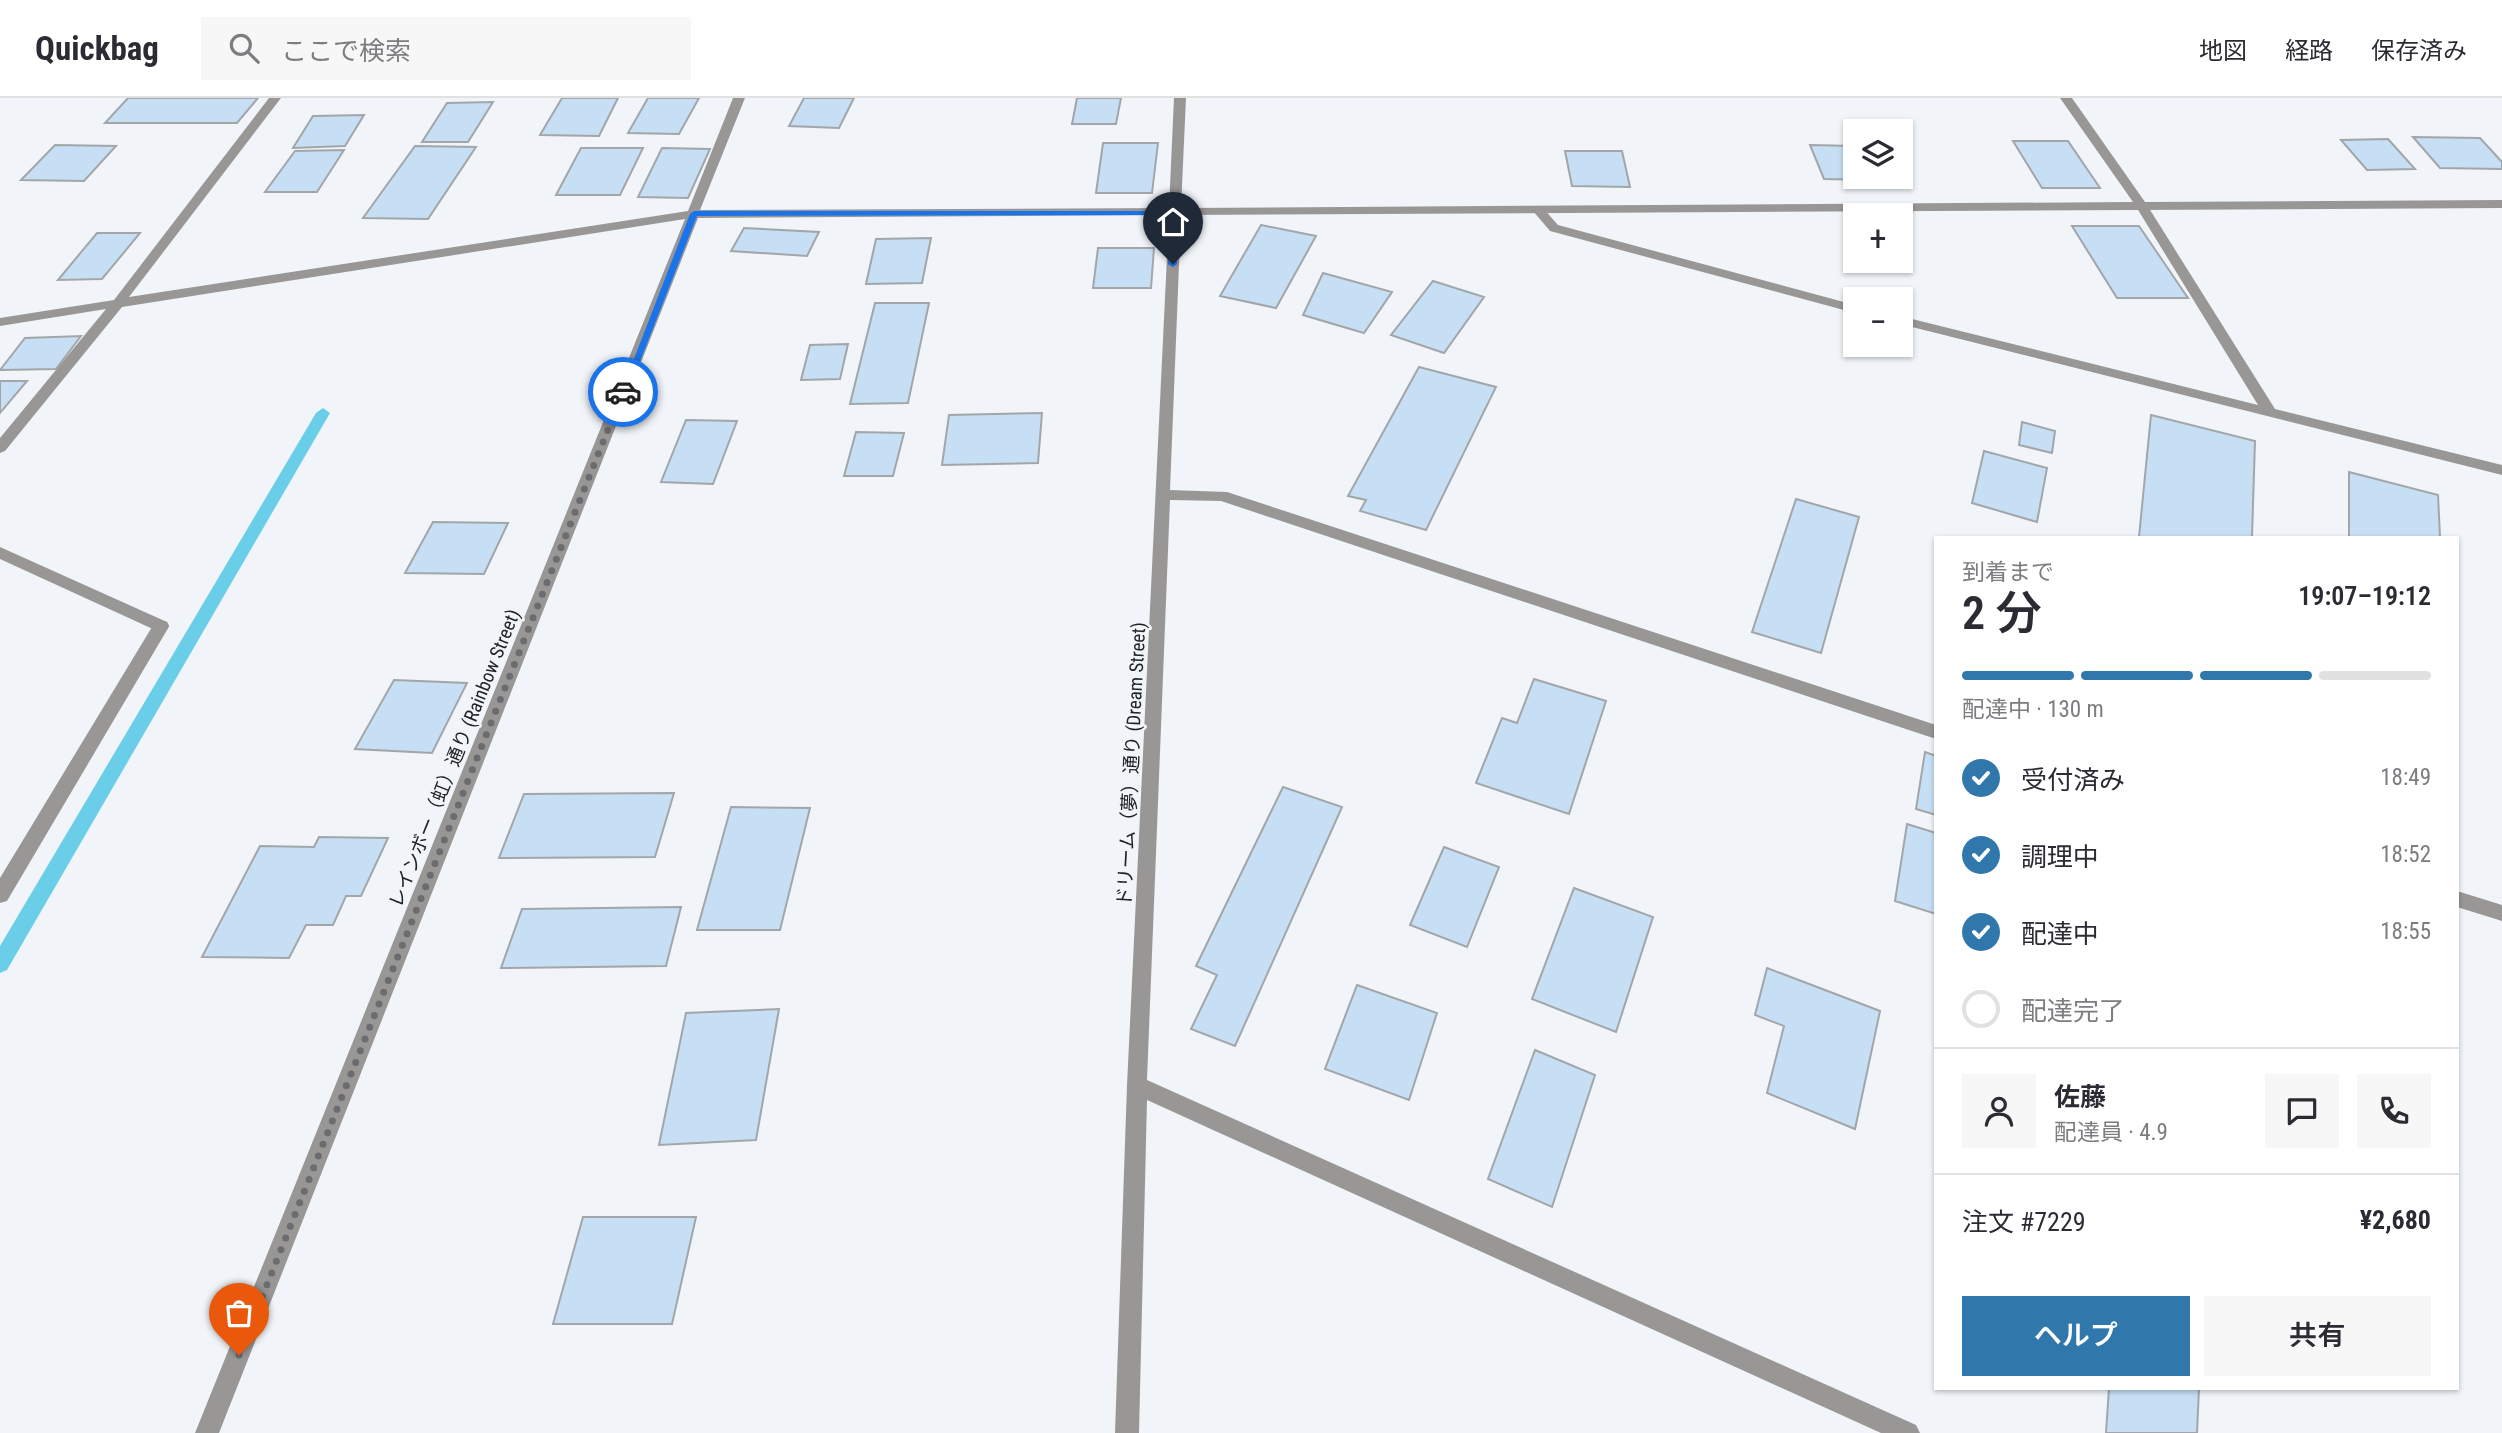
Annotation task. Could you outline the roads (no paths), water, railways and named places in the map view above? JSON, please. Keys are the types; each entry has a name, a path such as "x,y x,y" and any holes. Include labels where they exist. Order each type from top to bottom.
{"street":[{"path":"0,448 116,306 275,98"},
{"name":"レインボー（虹）通り (Rainbow Street)","path":"208,1433 739,98"},
{"name":"ドリーム（夢）通り (Dream Street)","path":"1127,1433 1137,1085 1165,495 1180,98"},
{"path":"2066,98 2141,205 2269,411"},
{"path":"0,322 116,306 640,220 694,214 2502,204"},
{"path":"1539,211 1555,228 1584,238 1843,306"},
{"path":"1913,323 2502,470"},
{"path":"1165,495 1222,496 1934,731"},
{"path":"0,553 161,625 0,895"},
{"path":"2459,900 2502,913"},
{"path":"1137,1085 1908,1433"}],"waterway":[{"path":"0,964 323,413"}]}
